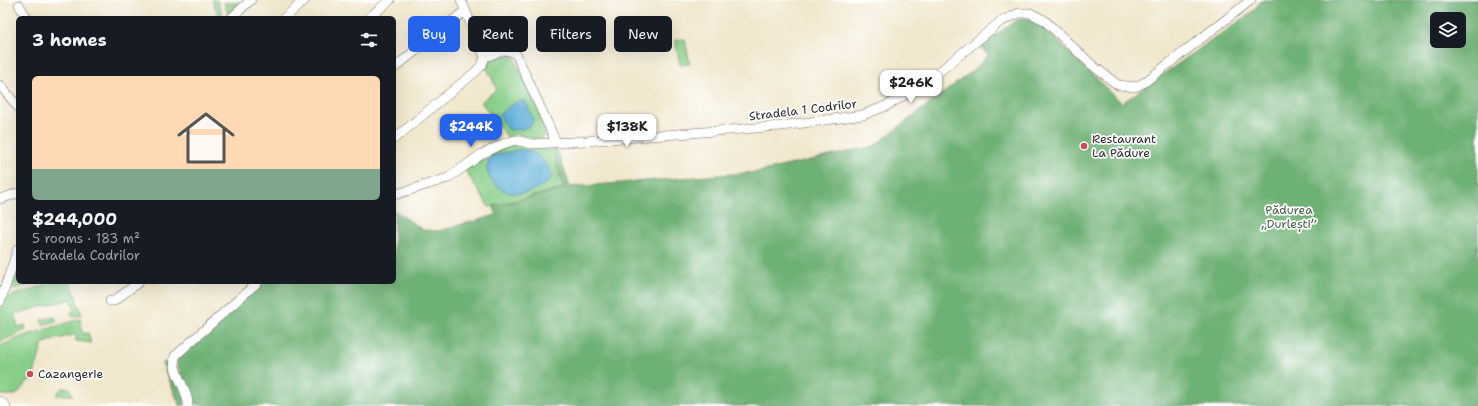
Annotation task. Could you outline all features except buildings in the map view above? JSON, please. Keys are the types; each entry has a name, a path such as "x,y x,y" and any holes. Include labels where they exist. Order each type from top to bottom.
{"street":[{"path":"233,16 251,0"},
{"path":"286,16 306,0"},
{"path":"371,16 390,0"},
{"path":"396,137 482,65 485,57 461,0"},
{"name":"Stradela 1 Codrilor","path":"396,193 448,178 482,154 515,140 532,144 781,126 859,117 888,105 910,93 939,74 1000,22 1024,12 1036,15 1044,20 1092,65 1118,85 1135,87 1145,82 1252,0"},
{"path":"19,5 26,16"},
{"path":"396,66 465,10"},
{"path":"485,57 507,50 515,53 556,142"},
{"path":"0,85 16,105"},
{"path":"1,197 16,193"},
{"path":"0,302 16,255"},
{"path":"110,301 114,301 136,284"},
{"path":"188,406 188,398 174,365 175,356 256,284"},
{"path":"0,401 6,406"}],"green space":[{"path":"212,0 217,0 222,14 219,16"},
{"name":"Pădurea „Durlești”","path":"1262,0 1478,0 1478,406 205,406 192,403 177,364 178,357 261,284 396,284 396,211 423,230 438,231 497,215 493,206 564,189 551,145 556,146 570,187 758,172 874,146 976,68 988,55 980,46 1015,21 1026,17 1043,27 1122,103 1251,13"},
{"path":"224,3 240,3 228,14"},
{"path":"685,39 690,64 680,65 675,40"},
{"path":"509,53 513,55 547,131 543,138 528,140 517,133 508,138 481,102 497,89 485,64 489,60"},
{"path":"512,144 551,146 565,188 489,207 465,170 488,155"},
{"path":"16,267 16,284 32,284 10,290 8,289"},
{"path":"48,284 72,284 82,315 72,317 71,312 75,311 71,299 14,314 18,327 25,325 26,330 0,342 0,313 5,298"},
{"path":"55,317 56,321 43,325 41,320"},
{"path":"80,319 83,334 88,333 91,343 76,341 76,334 43,343 32,381 29,380 16,395 0,395 0,346 21,337"},
{"path":"162,363 172,363 187,404 180,406"},
{"path":"62,388 69,388 73,395 56,395"}],"water":[{"path":"525,100 533,119 532,124 524,129 509,130 499,115 512,104"},
{"path":"522,149 536,154 544,161 552,175 549,182 527,192 506,192 499,188 490,179 487,170 489,160 491,156"}],"place":[{"name":"Restaurant La Pădure","path":"1084,146"},
{"name":"Cazangerie","path":"30,374"}]}
